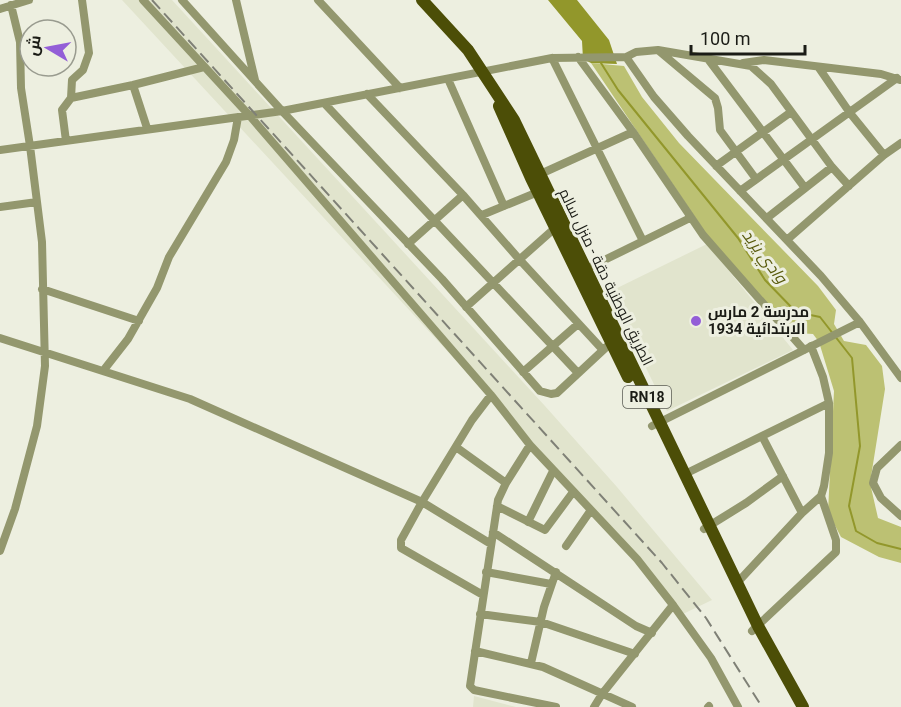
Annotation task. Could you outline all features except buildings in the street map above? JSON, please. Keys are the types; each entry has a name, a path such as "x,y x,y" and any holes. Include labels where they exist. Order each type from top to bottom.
{"main road":[{"name":"الطريق الوطنية دقة - منزل سالم","path":"422,0 453,33 483,72 514,120 535,176 582,271 611,343 685,474 707,528 737,583 755,628 803,707"},
{"name":"الطريق الوطنية دقة - منزل سالم","path":"535,176 538,192 555,228 582,271"},
{"name":"الطريق الوطنية دقة - منزل سالم","path":"656,424 794,707"}],"street":[{"path":"1,10 29,0"},
{"path":"66,141 62,110 71,98 72,80 83,70 89,53 83,0 76,0"},
{"path":"143,0 249,115 491,395 530,445 637,559 711,658 738,707"},
{"path":"182,0 282,111 442,279 540,391 557,393 611,343 578,324 482,215 367,94"},
{"path":"236,0 255,81"},
{"path":"318,0 400,88"},
{"path":"0,551 15,508 37,426 45,366 42,242 21,88 20,42 11,5"},
{"path":"0,150 282,111 552,58 622,57 636,52 658,50 751,66 771,84 832,167 849,186"},
{"path":"658,50 715,98 720,130 756,179"},
{"path":"580,57 690,218 810,347 823,377 829,403 828,453 821,496 836,540 836,552 755,628"},
{"path":"622,57 661,105 716,166 788,239 860,322 900,373"},
{"path":"552,58 644,242"},
{"path":"708,59 804,188"},
{"path":"740,63 764,60 881,74 899,79"},
{"path":"71,98 204,67"},
{"path":"819,68 849,113 884,155"},
{"path":"448,79 504,206"},
{"path":"740,191 899,79"},
{"path":"134,85 147,128"},
{"path":"324,103 578,374"},
{"path":"716,166 791,112"},
{"path":"103,371 139,321 158,288 169,256 226,162 234,140 238,117"},
{"path":"535,176 633,132"},
{"path":"788,239 901,142"},
{"path":"767,218 832,167"},
{"path":"482,215 538,192"},
{"path":"408,244 463,195"},
{"path":"0,207 37,202"},
{"path":"582,271 690,218"},
{"path":"466,307 555,228"},
{"path":"42,289 139,321"},
{"path":"656,424 860,322"},
{"path":"523,372 578,324"},
{"path":"0,338 190,399 422,502 491,544"},
{"path":"483,595 401,548 401,540 456,447 491,395"},
{"path":"685,474 829,403"},
{"path":"762,436 802,513"},
{"path":"530,445 506,483 497,506 470,684 471,688 555,707"},
{"path":"900,514 881,498 873,483 877,468 901,445"},
{"path":"456,447 506,483"},
{"path":"528,522 554,471"},
{"path":"707,528 747,503 783,476"},
{"path":"497,506 546,530 573,492"},
{"path":"737,583 802,513 821,496"},
{"path":"566,546 591,510"},
{"path":"493,532 636,627 652,633"},
{"path":"486,572 551,584"},
{"path":"531,663 556,572"},
{"path":"594,707 673,605"},
{"path":"480,614 541,622 635,654"},
{"path":"475,651 531,663 570,678 632,707"}],"shaded area":[{"path":"122,0 172,0 545,406 712,600 683,614 638,557"},
{"path":"548,0 577,0 609,40 617,64 591,63 583,59 582,41"},
{"name":"مدرسة 2 مارس 1934 الابتدائية","path":"707,244 793,350 667,411 609,292"},
{"path":"474,696 516,707 473,707"}],"green space":[{"path":"591,63 624,66 642,97 679,143 818,286 836,310 834,324 844,341 866,345 882,366 885,389 870,483 878,518 901,527 901,563 879,557 841,537 828,512 834,391 819,342 813,334 796,333 753,290 705,232"}],"waterway":[{"name":"وادي يزيد","path":"601,63 618,90 738,238 765,280 796,312 820,317 852,358 860,446 849,506 856,531 877,543 901,549"}],"railway":[{"path":"152,0 662,563 706,618 762,707"}],"place":[{"name":"مدرسة 2 مارس 1934 الابتدائية","path":"696,321"}]}
